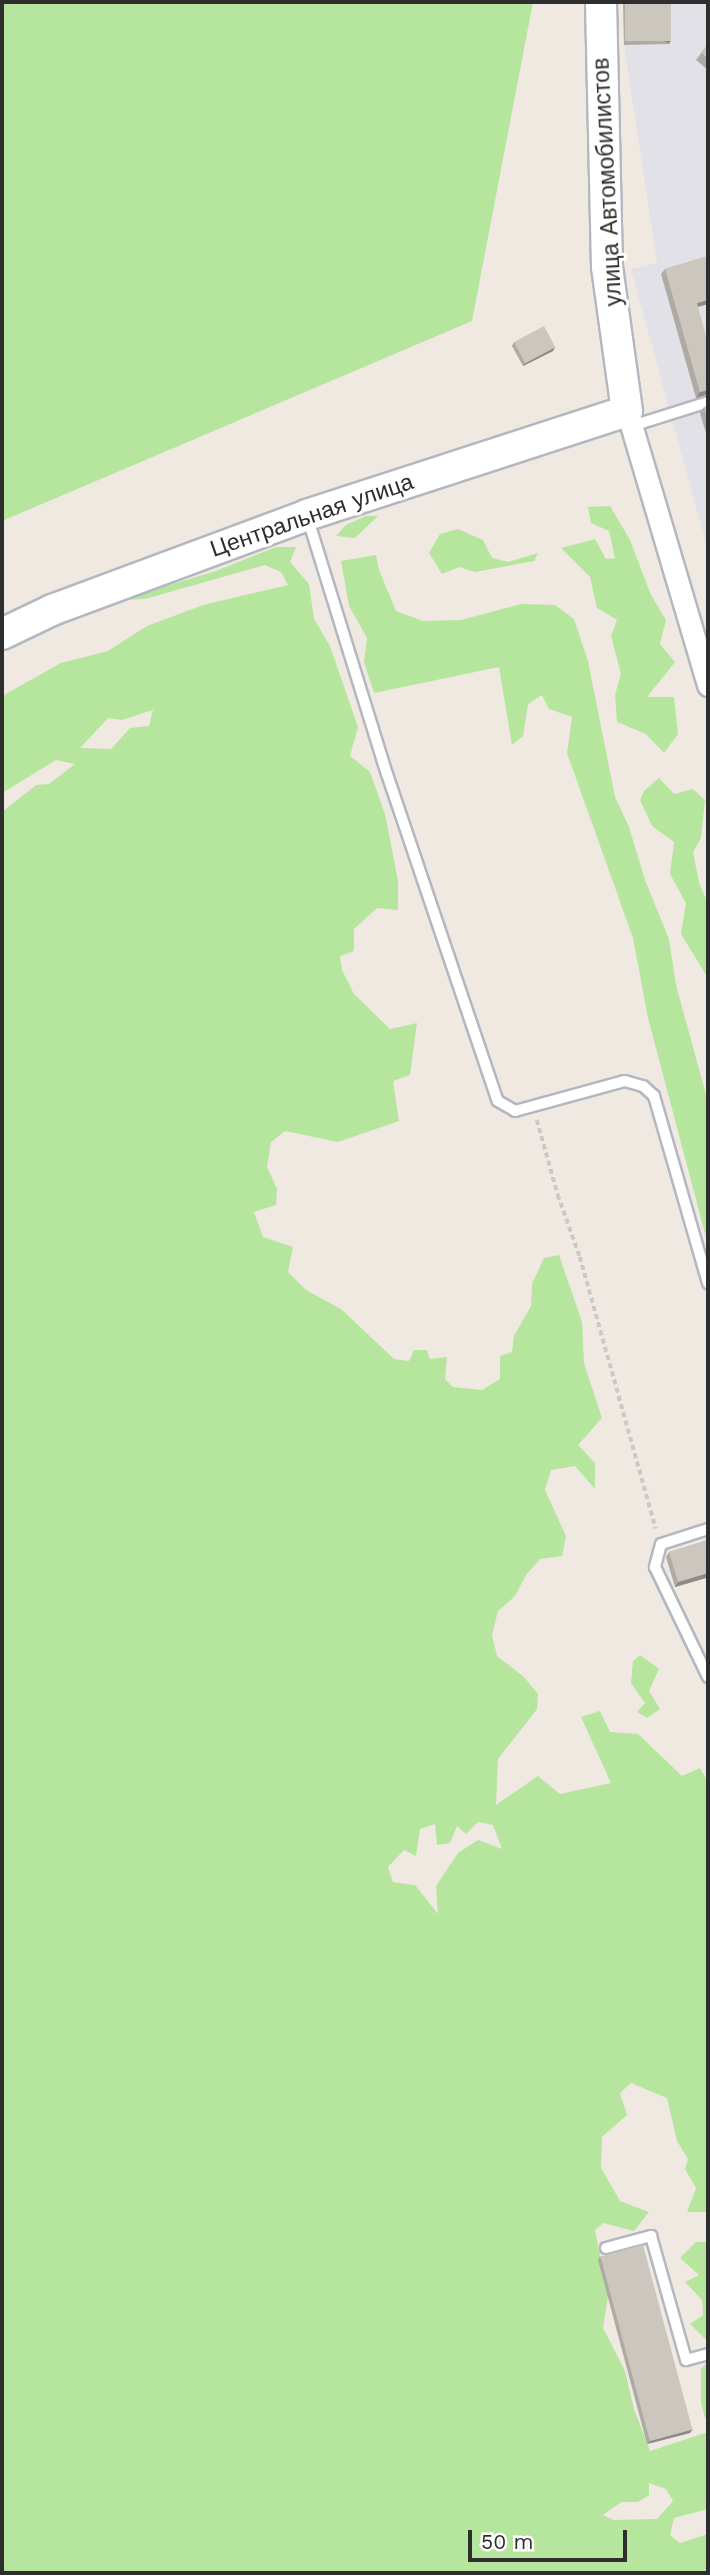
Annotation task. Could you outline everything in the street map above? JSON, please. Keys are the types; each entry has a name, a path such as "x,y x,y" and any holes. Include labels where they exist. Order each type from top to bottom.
{"street":[{"name":"улица Автомобилистов","path":"601,2 607,267 629,418 708,685"},
{"name":"Центральная улица","path":"2,634 52,610 307,515 629,418"}],"lane":[{"path":"629,418 708,402"},
{"path":"307,515 387,774 498,1101 515,1111 534,1108 625,1081 643,1086 654,1096 708,1283"},
{"path":"708,1529 662,1544 655,1567 708,1678"},
{"path":"606,2248 652,2236 686,2360 708,2354"}],"path":[{"path":"534,1108 558,1195 580,1257 649,1510 662,1544"}],"shaded area":[{"path":"623,2 708,2 708,551 631,269 657,263 624,45"}],"green space":[{"path":"2,2 533,2 472,321 2,521"},
{"path":"610,506 630,540 651,595 666,620 660,644 675,662 647,697 674,697 678,734 664,753 646,734 617,722 615,695 621,674 611,636 617,620 597,608 590,577 561,548 595,539 606,559 615,558 609,531 591,523 588,507"},
{"path":"366,516 378,516 355,538 336,536 346,525"},
{"path":"458,529 483,540 492,558 508,562 538,553 534,561 475,572 459,567 442,574 429,553 440,534"},
{"path":"276,547 296,547 290,562 309,584 314,619 330,646 358,727 350,756 370,772 385,814 398,881 398,910 377,908 354,929 354,951 340,956 342,970 354,994 390,1029 417,1023 410,1075 393,1081 399,1121 338,1142 285,1131 271,1142 267,1167 277,1189 276,1205 254,1212 263,1237 293,1247 288,1272 306,1290 341,1309 394,1359 409,1361 414,1350 427,1350 430,1359 447,1357 445,1379 453,1387 482,1390 500,1379 500,1356 512,1352 514,1336 531,1306 532,1284 544,1258 559,1255 582,1322 584,1363 602,1418 578,1445 595,1463 595,1489 575,1466 551,1470 545,1490 566,1536 562,1556 540,1559 526,1575 515,1596 498,1611 492,1635 497,1656 524,1677 538,1694 537,1709 498,1759 496,1805 538,1776 560,1794 611,1783 581,1717 600,1711 610,1732 638,1734 682,1776 700,1768 708,1782 708,2212 687,2212 696,2188 685,2169 688,2159 677,2141 667,2098 631,2083 620,2093 627,2115 602,2137 601,2168 620,2201 649,2212 634,2231 603,2223 595,2230 608,2296 603,2328 625,2371 634,2409 650,2451 708,2432 708,2509 674,2518 670,2535 680,2543 708,2534 708,2573 2,2573 2,812 36,785 49,784 75,764 56,760 2,793 2,696 61,663 108,651 147,626 203,605 288,585 281,572 265,565 145,599 119,600 216,571","holes":["153,710 149,726 130,728 111,749 80,748 108,718 122,720","478,1822 493,1825 502,1849 478,1840 458,1853 436,1886 438,1914 415,1885 393,1882 388,1867 404,1850 416,1856 420,1829 435,1824 437,1845 450,1843 457,1826 466,1834","649,2483 666,2489 673,2501 657,2519 614,2520 603,2515 621,2502 638,2502 649,2495"]},
{"path":"376,555 379,570 396,611 423,621 461,620 521,604 555,605 574,619 588,661 615,797 629,827 645,880 669,939 676,985 708,1102 708,1245 648,1018 633,938 567,753 572,717 549,709 542,695 528,704 523,736 512,745 499,667 374,693 364,662 367,638 349,606 341,561"},
{"path":"659,778 674,794 693,789 705,800 701,838 693,852 699,883 708,903 708,978 681,934 686,903 670,874 674,842 652,826 640,800 644,791"},
{"path":"640,1655 659,1669 649,1691 660,1709 647,1718 637,1712 645,1703 631,1683 633,1661"},
{"path":"696,2242 708,2242 708,2342 690,2324 703,2315 702,2300 685,2282 699,2275 680,2258"},
{"path":"708,2361 708,2418 705,2418 701,2403 701,2369"}],"building":[{"path":"625,2 671,2 671,41 625,41"},
{"path":"708,44 708,59 701,52"},
{"path":"708,256 708,300 697,303 708,344 708,390 700,392 665,269"},
{"path":"544,326 555,347 525,363 514,342"},
{"path":"708,406 708,422 704,407"},
{"path":"708,1540 708,1573 678,1582 669,1552"},
{"path":"643,2245 692,2429 650,2441 600,2256"}]}
